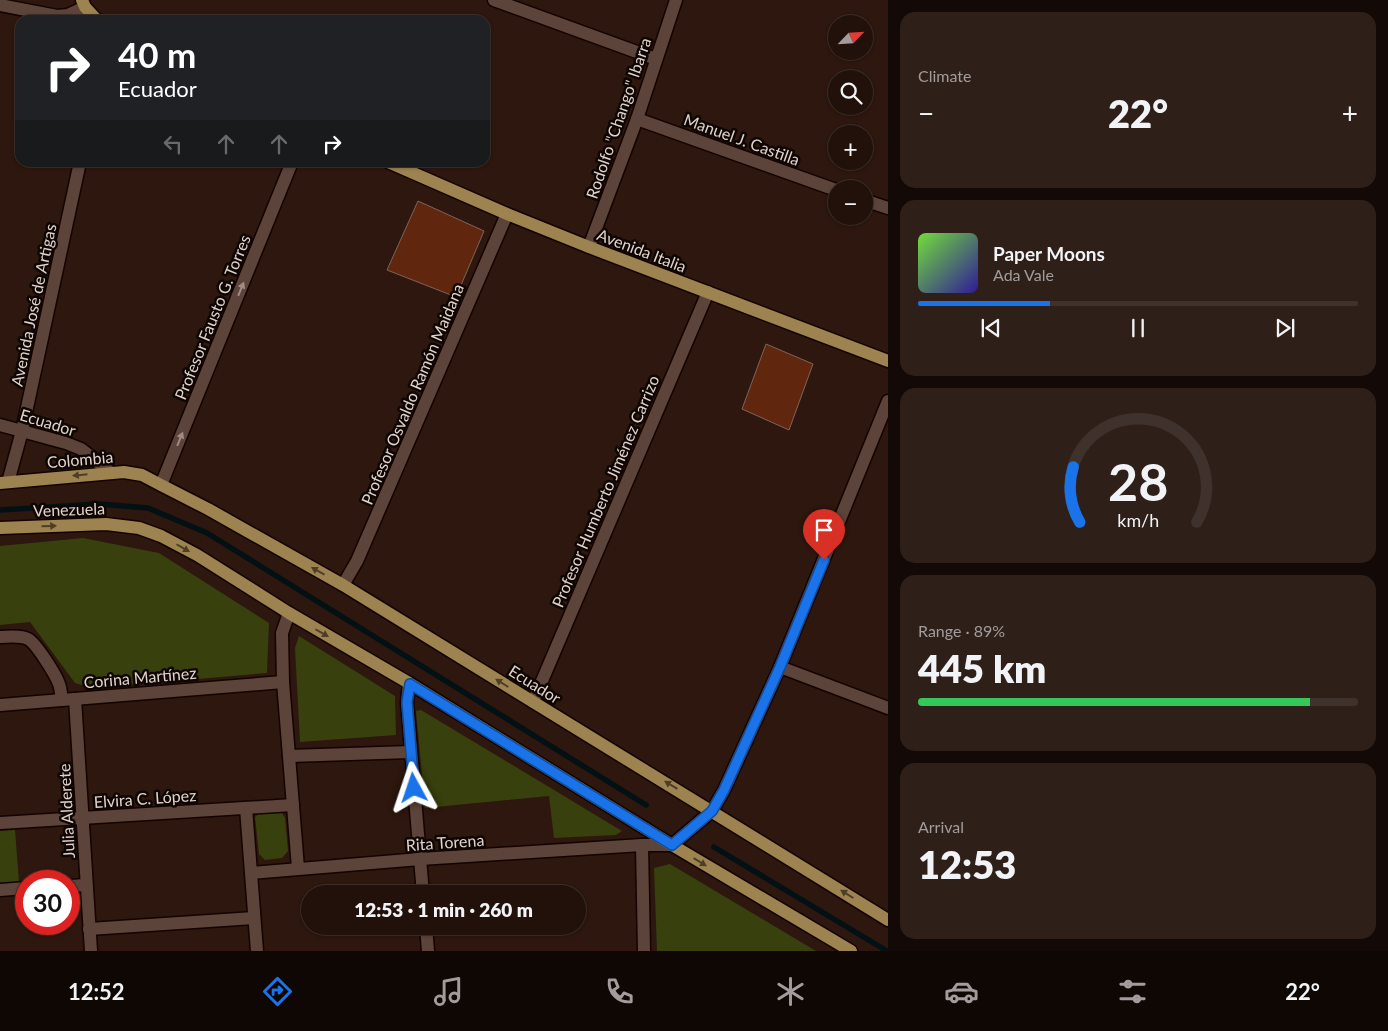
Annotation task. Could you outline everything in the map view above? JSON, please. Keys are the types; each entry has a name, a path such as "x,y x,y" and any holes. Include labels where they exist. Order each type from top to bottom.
{"main road":[{"path":"84,4 93,15"},
{"name":"Avenida Italia","path":"400,167 588,247 888,361"},
{"name":"Colombia","path":"4,482 124,472 142,475 161,485"},
{"name":"Ecuador","path":"161,485 344,585 888,920"},
{"name":"Venezuela","path":"0,528 106,524 139,528 177,544 289,613"},
{"path":"289,613 410,684 672,845 851,951"}],"street":[{"path":"494,0 656,59"},
{"name":"Rodolfo \"Chango\" Ibarra","path":"588,247 637,119 676,0"},
{"path":"68,15 84,4"},
{"path":"0,5 52,15"},
{"name":"Manuel J. Castilla","path":"637,119 828,187"},
{"name":"Avenida José de Artigas","path":"4,482 22,431 79,167"},
{"name":"Profesor Fausto G. Torres","path":"161,485 290,167"},
{"path":"873,203 888,208"},
{"name":"Profesor Osvaldo Ramón Maidana","path":"344,585 357,561 508,214"},
{"name":"Profesor Humberto Jiménez Carrizo","path":"533,702 708,292"},
{"path":"672,845 712,811 724,790 780,667 888,400"},
{"name":"Ecuador","path":"0,425 81,449 110,472"},
{"path":"289,613 282,633 283,682 298,868"},
{"path":"0,638 28,638 57,679 60,685 62,700"},
{"path":"780,667 888,708"},
{"name":"Corina Martínez","path":"0,706 283,682"},
{"path":"410,684 407,702 410,752 422,885"},
{"name":"Julia Alderete","path":"75,699 91,951"},
{"path":"289,756 410,752"},
{"name":"Elvira C. López","path":"0,823 293,805"},
{"path":"246,808 257,951"},
{"path":"642,845 644,951"},
{"name":"Rita Torena","path":"251,873 420,859 642,845 672,845"},
{"path":"80,885 86,885"},
{"path":"0,890 15,889"},
{"path":"89,929 254,918"},
{"path":"427,935 428,951"}],"green space":[{"path":"83,538 159,553 269,623 267,673 91,688 75,683 30,622 0,625 0,546"},
{"path":"299,636 395,696 396,735 300,742 295,648"},
{"path":"421,710 622,831 616,835 554,838 549,796 425,808 416,711"},
{"path":"280,810 285,818 288,851 282,858 265,860 259,854 255,817 262,811"},
{"path":"15,830 18,870 15,870 15,882 0,883 0,831"},
{"path":"670,864 816,951 657,951 654,868"}],"building":[{"path":"418,201 484,231 456,297 387,270"},
{"path":"766,344 813,364 789,430 742,409"}],"waterway":[{"path":"0,510 99,504 148,508 207,533 646,805"},
{"path":"714,847 887,951"}],"route":[{"path":"414,788 407,702 410,684 672,845 712,811 724,790 780,667 824,560"}]}
